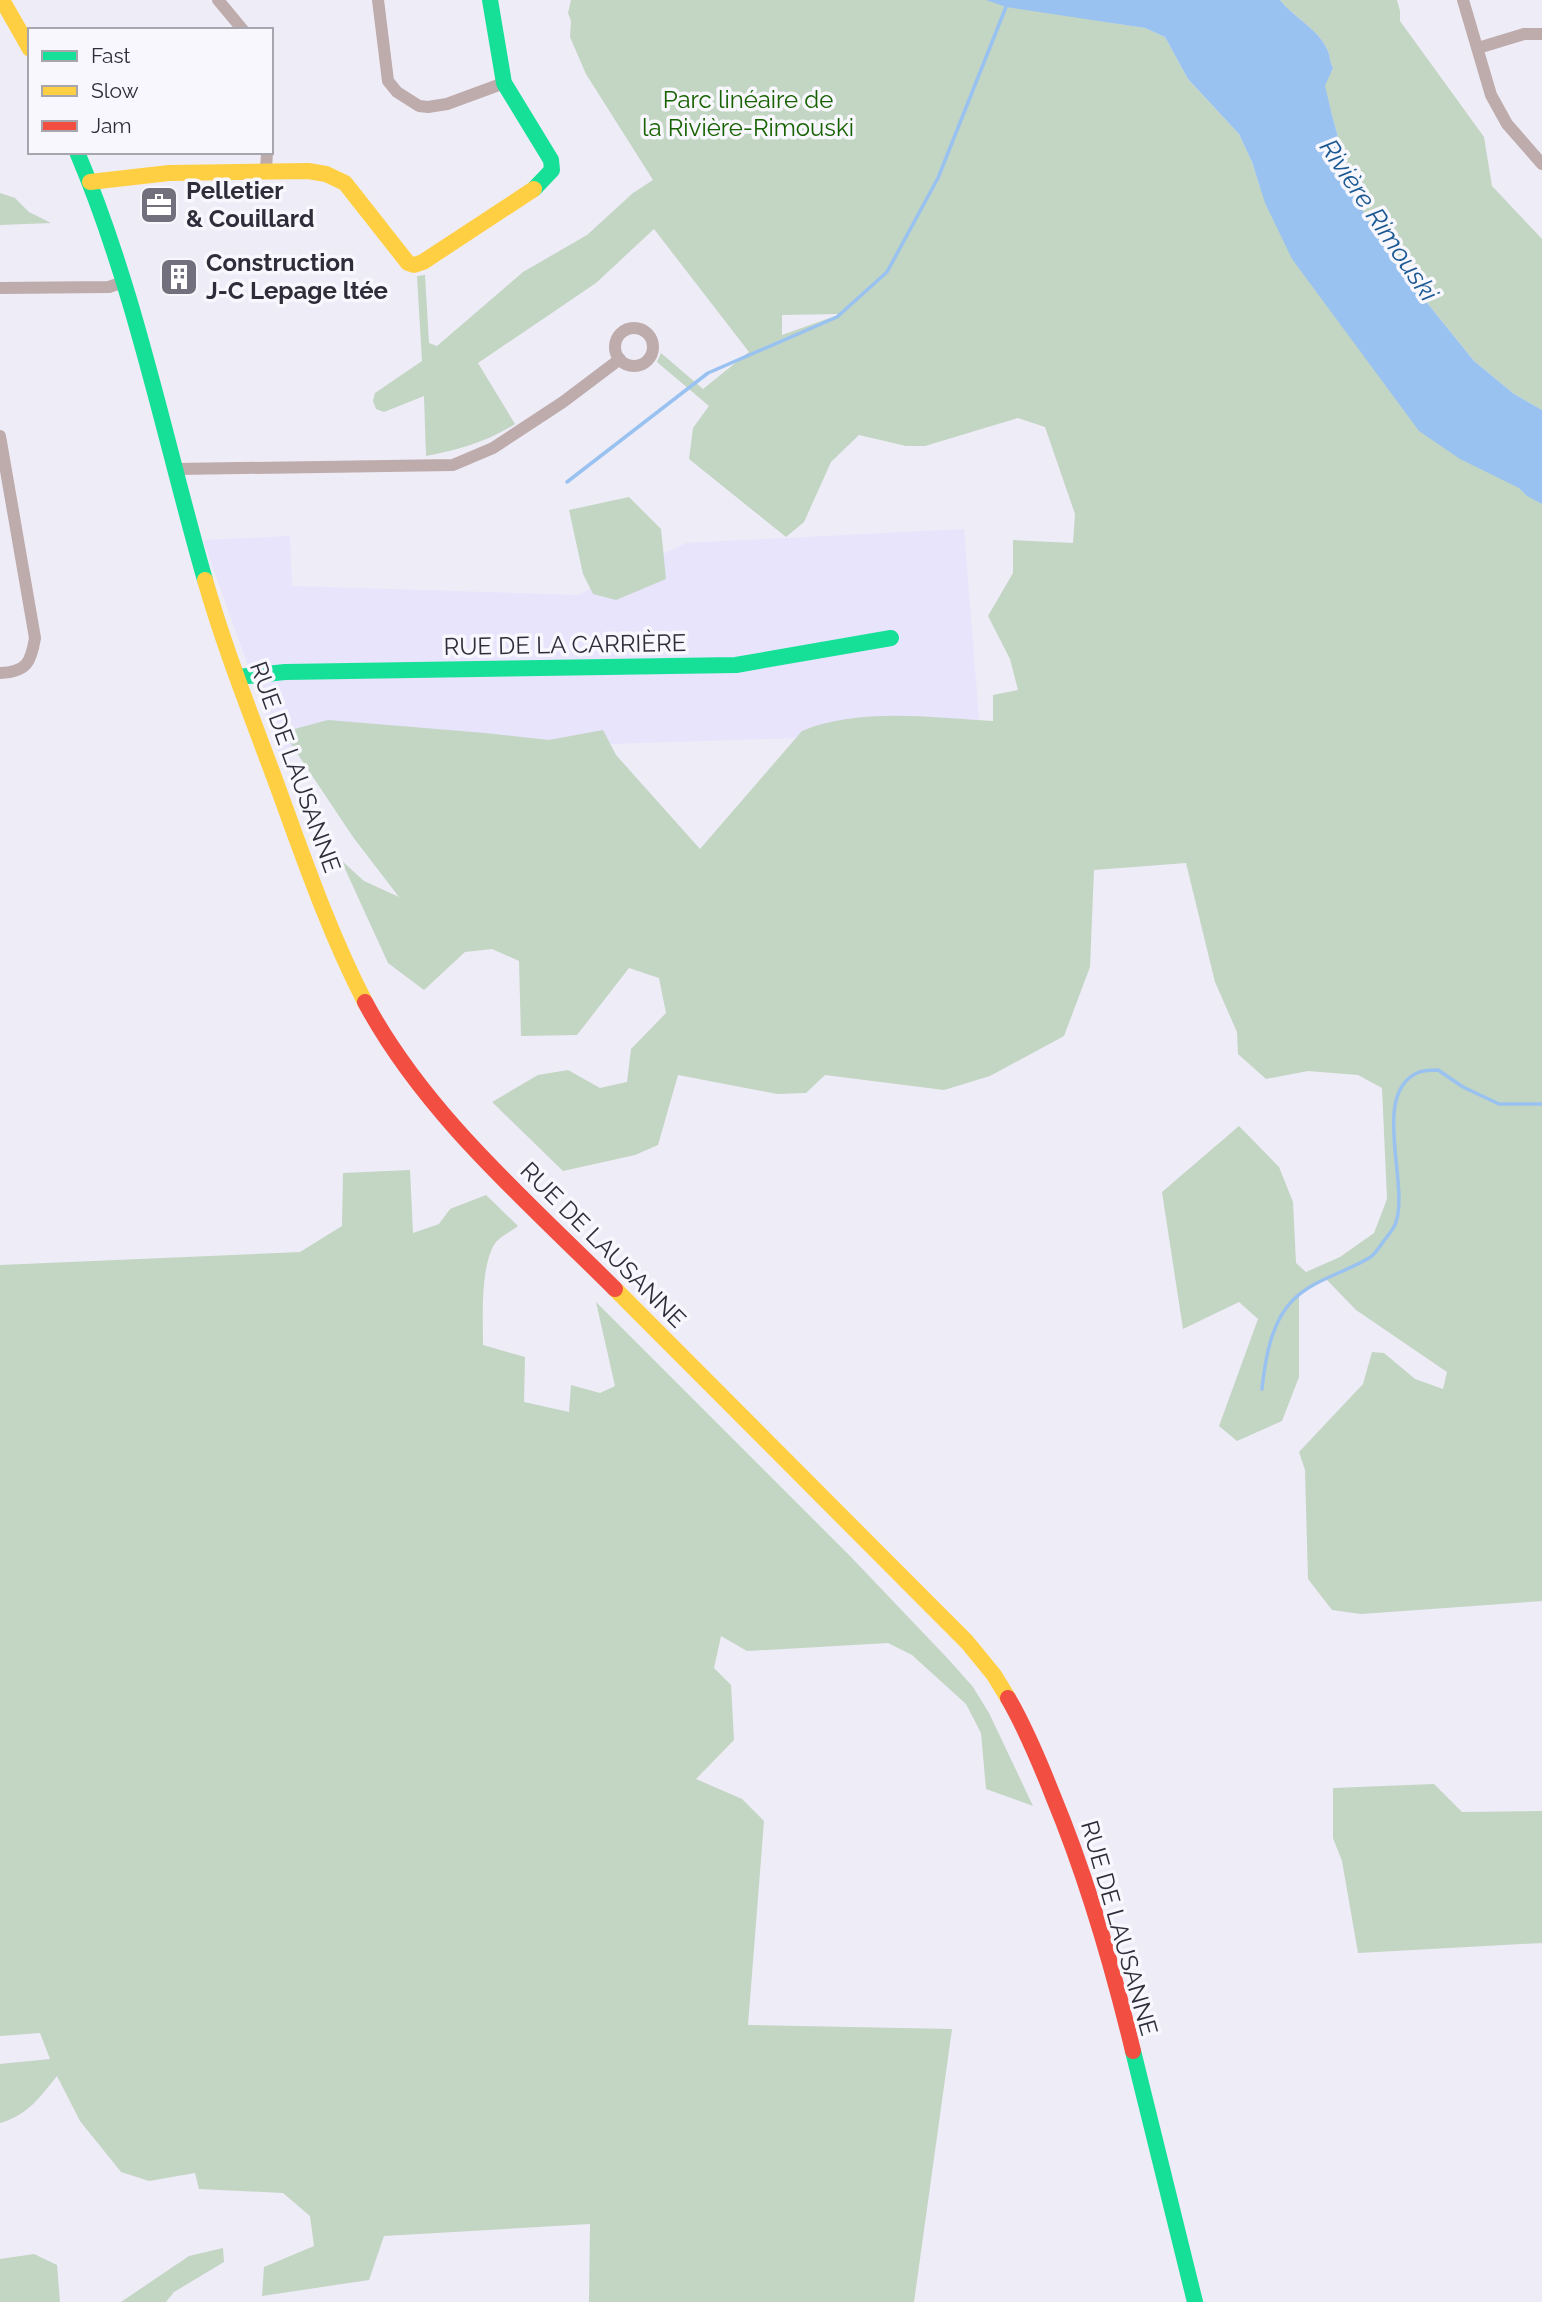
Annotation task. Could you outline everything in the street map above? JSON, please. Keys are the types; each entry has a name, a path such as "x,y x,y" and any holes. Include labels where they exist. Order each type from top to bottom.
{"street":[{"path":"2,0 28,46"},
{"path":"218,0 241,28"},
{"path":"378,0 388,81 397,92 419,106 428,107 447,104 504,83"},
{"path":"90,182 169,173 308,171 326,174 345,183 399,255 408,263 415,265 423,262 531,191 552,170 551,160 504,83 490,0"},
{"path":"1462,0 1491,95 1507,124 1542,164"},
{"path":"1478,47 1524,34 1542,34"},
{"name":"RUE DE LAUSANNE","path":"78,154 90,182 123,282 177,468 204,575 324,914 348,969 382,1032 433,1102 491,1165 967,1642 997,1680 1023,1726 1065,1819 1102,1934 1195,2302"},
{"path":"266,171 267,154"},
{"path":"0,288 108,287 123,282"},
{"path":"177,468 453,464 493,448 563,402 620,359"},
{"path":"0,436 35,638 28,663 22,669 0,673"},
{"name":"RUE DE LA CARRIÈRE","path":"238,677 285,672 736,665 891,638"}],"shaded area":[{"path":"964,529 980,732 280,755 203,540 290,536 292,586 578,595 686,543"}],"green space":[{"name":"Parc linéaire de la Rivière-Rimouski","path":"571,0 995,0 1145,28 1165,37 1188,79 1239,134 1260,187 1525,490 1542,501 1542,1601 1361,1614 1332,1610 1308,1579 1305,1470 1299,1452 1363,1384 1372,1352 1384,1353 1415,1379 1443,1389 1447,1372 1356,1310 1326,1279 1299,1296 1299,1377 1282,1421 1237,1441 1219,1426 1258,1319 1239,1302 1183,1329 1162,1192 1239,1126 1279,1167 1293,1202 1296,1263 1306,1272 1340,1257 1374,1233 1387,1199 1382,1088 1358,1075 1308,1071 1266,1079 1238,1054 1237,1032 1215,982 1186,863 1094,870 1090,967 1064,1036 990,1076 944,1090 825,1075 806,1093 777,1094 678,1075 658,1145 635,1155 563,1171 492,1102 538,1075 568,1070 600,1088 627,1082 631,1049 666,1013 659,978 629,968 577,1035 521,1036 519,961 492,949 465,952 424,990 388,963 341,860 364,881 399,897 353,837 283,732 328,720 549,740 603,730 616,755 700,849 802,731 872,716 993,721 993,695 1018,690 1010,659 988,616 1013,573 1013,540 1073,543 1075,514 1045,427 1018,418 925,446 906,446 859,435 831,462 804,522 786,537 689,459 693,428 709,406 657,362 661,353 703,389 749,352 654,229 596,283 478,363 515,424 472,444 426,456 424,396 384,412 376,409 373,401 375,393 422,361 417,276 425,275 429,343 437,346 523,272 587,235 633,193 653,180 586,74 570,37 571,21 568,13","holes":["782,315 838,315 782,335"]},
{"path":"1280,0 1397,0 1400,21 1484,137 1492,186 1542,239 1542,410 1514,394 1474,361 1373,230 1353,192 1324,86 1333,68 1328,51 1319,36"},
{"path":"0,193 15,198 29,212 51,223 0,225"},
{"path":"629,497 661,529 666,579 616,600 593,594 583,574 569,510"},
{"path":"410,1170 413,1233 439,1224 450,1209 486,1195 518,1226 496,1242 487,1264 483,1345 525,1357 524,1402 569,1412 571,1385 600,1393 615,1386 596,1302 851,1557 973,1687 989,1713 1033,1806 986,1789 981,1733 966,1704 912,1655 888,1643 747,1651 721,1636 714,1668 731,1685 734,1740 696,1779 742,1799 764,1821 748,2025 952,2029 914,2302 589,2302 590,2224 384,2236 369,2280 262,2296 264,2267 314,2246 310,2216 283,2193 199,2189 195,2173 149,2181 121,2172 80,2121 57,2076 26,2110 0,2123 0,2064 50,2059 40,2033 0,2036 0,1265 300,1252 342,1226 343,1173"},
{"path":"1434,1784 1462,1812 1542,1811 1542,1943 1358,1953 1342,1861 1333,1838 1333,1788"},
{"path":"223,2248 224,2262 174,2292 166,2302 121,2302 189,2256"},
{"path":"34,2254 57,2265 60,2302 0,2302 0,2259"}],"water":[{"path":"986,0 1280,0 1319,36 1328,51 1333,68 1325,86 1332,115 1353,192 1373,230 1474,361 1514,394 1542,410 1542,504 1519,488 1460,459 1419,431 1292,259 1265,203 1252,162 1239,134 1188,79 1165,37 1145,28 1006,7"}],"waterway":[{"path":"567,482 708,373 837,317 887,272 938,178 1006,7"},
{"path":"1262,1389 1270,1341 1286,1308 1311,1286 1372,1256 1395,1225 1399,1208 1399,1188 1394,1121 1396,1101 1403,1084 1419,1072 1438,1070 1463,1087 1499,1104 1542,1104"}],"traffic: fast":[{"path":"490,0 504,83 551,160 552,170 534,189"},
{"path":"78,154 116,257 132,310 205,580"},
{"path":"238,677 285,672 736,665 891,638"},
{"path":"1133,2051 1195,2302"}],"traffic: slow":[{"path":"2,0 28,46"},
{"path":"90,182 169,173 308,171 326,174 345,183 408,263 414,265 423,262 534,189"},
{"path":"205,580 230,658 307,868 328,922 365,1002"},
{"path":"615,1289 967,1642 994,1675 1008,1698"}],"traffic: jam":[{"path":"365,1002 389,1043 447,1119 513,1189 615,1289"},
{"path":"1008,1698 1038,1759 1077,1858 1133,2051"}],"place":[{"name":"Pelletier & Couillard","path":"159,205"},
{"name":"Construction J-C Lepage ltée","path":"179,277"}],"water label":[{"name":"Rivière Rimouski","path":"1379,220"}]}
